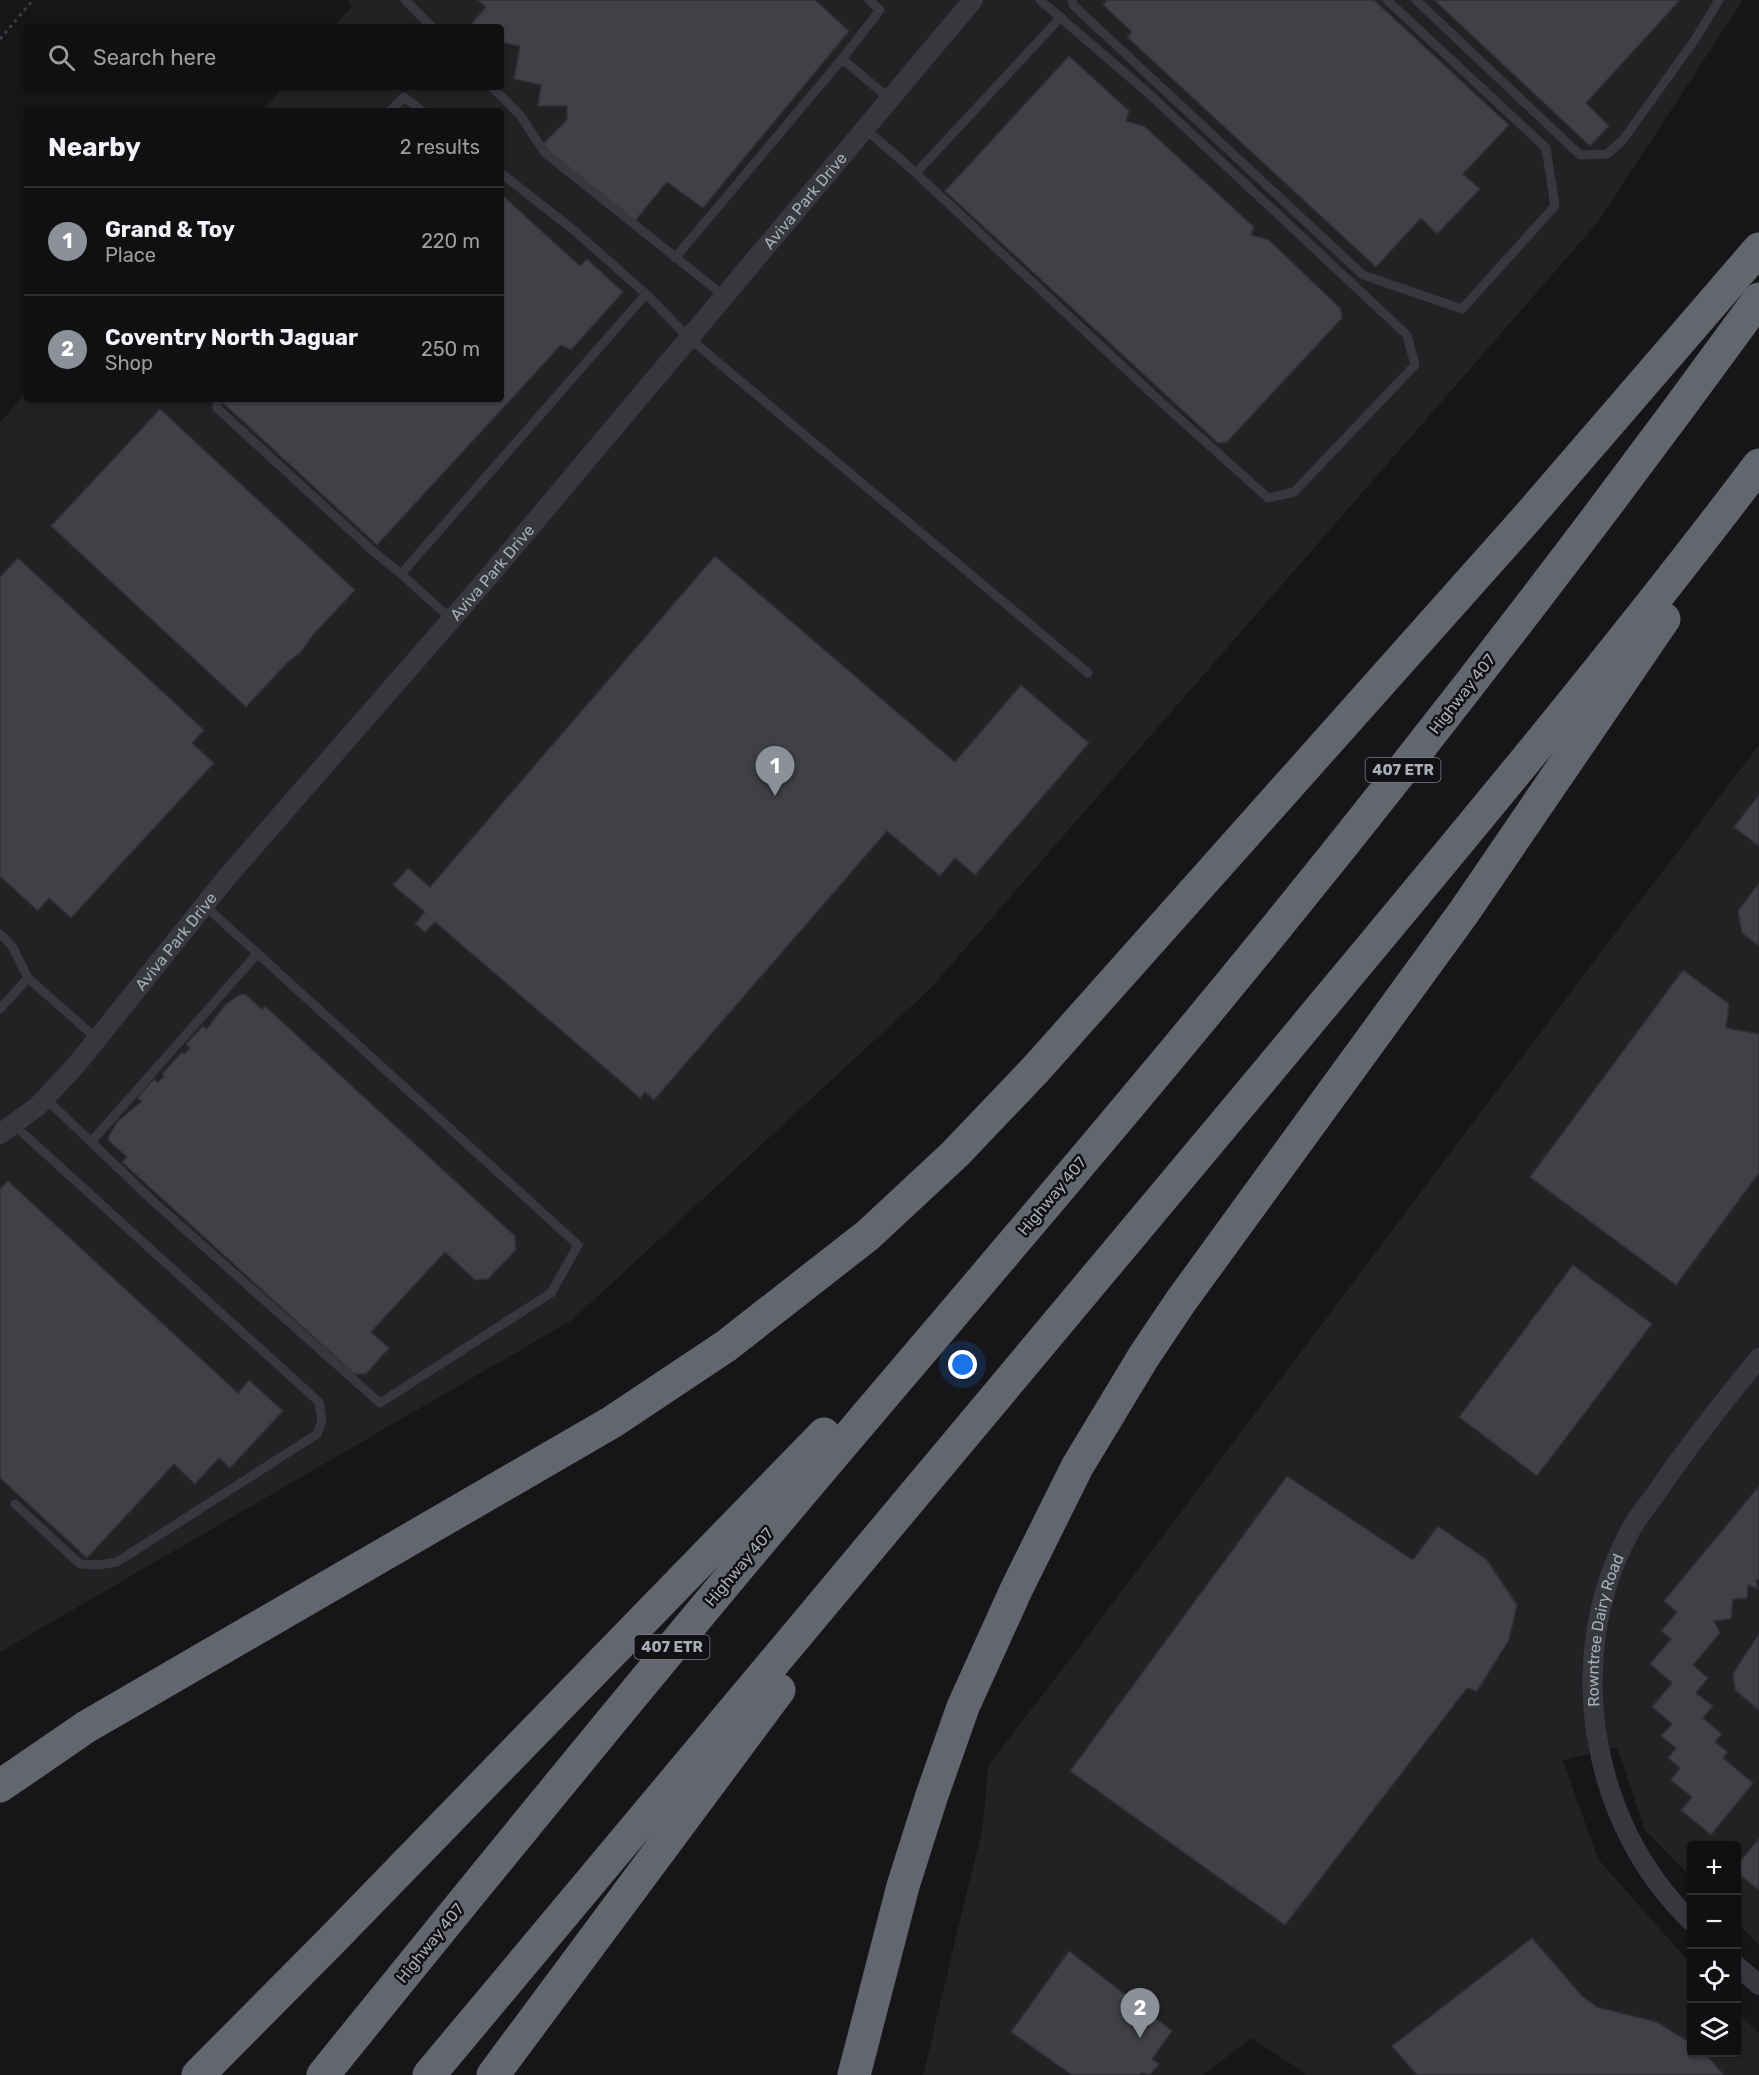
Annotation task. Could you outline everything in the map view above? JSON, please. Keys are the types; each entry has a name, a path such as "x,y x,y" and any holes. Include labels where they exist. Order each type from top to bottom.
{"highway":[{"path":"0,1786 86,1727 631,1409 726,1346 868,1235 955,1154 1036,1069 1527,518 1759,249"},
{"name":"Highway 407","path":"322,2075 640,1684 1259,950 1400,774 1650,448 1759,299"},
{"path":"429,2075 976,1423 1504,787 1759,465"},
{"path":"854,2075 903,1886 963,1707 1016,1590 1077,1467 1144,1356 1181,1301 1464,912 1759,481"},
{"path":"198,2075 333,1940 1029,1224"},
{"path":"493,2075 976,1423"}],"street":[{"name":"Aviva Park Drive","path":"7,1129 45,1098 97,1039 204,905 451,619 973,0"},
{"name":"Rowntree Dairy Road","path":"1687,1917 1665,1893 1642,1858 1626,1829 1604,1777 1592,1699 1595,1634 1609,1578 1629,1532 1670,1473 1759,1358"},
{"path":"1741,1969 1759,1985"}],"lane":[{"path":"405,0 429,24"},
{"path":"675,258 842,59 880,10 869,0"},
{"path":"865,129 916,173 1161,402 1268,498 1294,492 1415,365 1407,335 1147,92 1040,0"},
{"path":"1072,0 1072,5 1363,275 1462,309 1555,206 1546,148 1388,0"},
{"path":"1416,0 1580,154 1606,154 1623,140 1696,38 1719,0"},
{"path":"916,173 1061,16"},
{"path":"842,59 890,99"},
{"path":"495,90 520,115 545,153 724,296"},
{"path":"393,108 404,97 418,108"},
{"path":"504,175 576,232 646,294 689,338 1088,673"},
{"path":"401,574 646,294"},
{"path":"218,402 217,408 374,552 451,619"},
{"path":"45,1098 154,1202 380,1403 551,1293 578,1245 204,905"},
{"path":"0,934 12,946 28,978 97,1039"},
{"path":"90,1142 258,953"},
{"path":"0,1009 28,978"},
{"path":"7,1129 319,1402 322,1421 317,1434 117,1562 98,1565 80,1564 15,1504"}],"path":[{"path":"0,39 33,0"}],"shaded area":[{"path":"348,0 1743,0 1598,222 930,989 572,1320 0,1652 0,423 24,395 24,402 504,402 504,108 266,108 281,90 504,90 504,24 337,24 351,7"},
{"path":"1759,745 1759,1945 1741,1926 1741,1841 1687,1841 1687,1873 1645,1830 1617,1747 1563,1760 1598,1859 1687,1959 1687,2057 1741,2057 1741,2016 1759,2033 1759,2075 1308,2075 1251,2038 1203,2075 923,2075 983,1825 988,1766"}],"building":[{"path":"478,0 815,0 849,31 703,208 667,182 634,222 542,145 567,120 567,106 538,106 541,85 514,79 520,46 504,43 504,24 472,24 486,7"},
{"path":"1107,0 1374,0 1509,125 1463,174 1480,189 1437,234 1421,218 1376,267 1127,37 1132,32 1103,5"},
{"path":"1434,0 1680,0 1586,103 1609,126 1590,146"},
{"path":"1069,56 1129,111 1126,121 1144,126 1254,227 1251,235 1269,240 1341,309 1342,318 1227,442 1218,443 945,191"},
{"path":"504,197 580,266 587,259 623,292 571,350 561,345 377,545 222,402 504,402"},
{"path":"160,409 355,590 313,635 301,652 287,663 246,707 51,526"},
{"path":"715,556 955,762 1021,685 1089,743 975,875 955,858 940,876 887,831 654,1100 645,1092 640,1098 435,922 425,932 415,924 425,912 393,885 408,868 430,887"},
{"path":"18,558 204,730 192,743 214,763 71,918 49,898 38,911 0,876 0,577"},
{"path":"1759,795 1759,846 1734,827"},
{"path":"1759,883 1759,946 1742,933 1738,911"},
{"path":"1683,970 1729,1004 1726,1028 1759,1034 1759,1173 1676,1285 1530,1177"},
{"path":"245,994 262,1009 265,1006 515,1236 516,1250 488,1279 475,1280 445,1252 371,1332 389,1348 366,1374 354,1374 122,1162 127,1157 109,1141 108,1137 118,1121 142,1101 137,1098 154,1079 158,1083 164,1076 162,1074 182,1052 184,1054 190,1048 186,1044 203,1026 207,1029 225,1005 239,995"},
{"path":"8,1181 238,1393 249,1380 283,1411 230,1468 219,1458 195,1484 174,1464 87,1558 0,1478 0,1189"},
{"path":"1573,1265 1652,1324 1537,1476 1459,1417"},
{"path":"1287,1476 1413,1560 1438,1526 1487,1560 1517,1605 1509,1640 1477,1691 1467,1688 1285,1925 1070,1771"},
{"path":"1759,1486 1759,1579 1756,1580 1758,1589 1748,1585 1747,1598 1733,1599 1731,1619 1714,1621 1720,1633 1693,1665 1708,1678 1696,1693 1713,1706 1703,1718 1722,1734 1715,1742 1728,1752 1723,1758 1753,1783 1711,1835 1681,1810 1692,1797 1671,1780 1680,1768 1668,1758 1676,1748 1661,1736 1672,1724 1652,1707 1672,1683 1650,1664 1671,1639 1661,1631 1677,1612 1664,1601"},
{"path":"1759,1634 1759,1710 1735,1690 1733,1673"},
{"path":"1759,1839 1759,1890 1741,1876 1741,1860"},
{"path":"1532,1938 1582,1996 1597,2007 1657,2022 1687,2041 1687,2057 1709,2057 1724,2075 1417,2075 1392,2046"},
{"path":"1069,1951 1172,2031 1152,2059 1159,2064 1150,2075 1141,2073 1140,2075 1072,2075 1011,2032"}],"place":[{"name":"Grand & Toy","path":"775,796"},
{"name":"Coventry North Jaguar","path":"1140,2038"}]}
